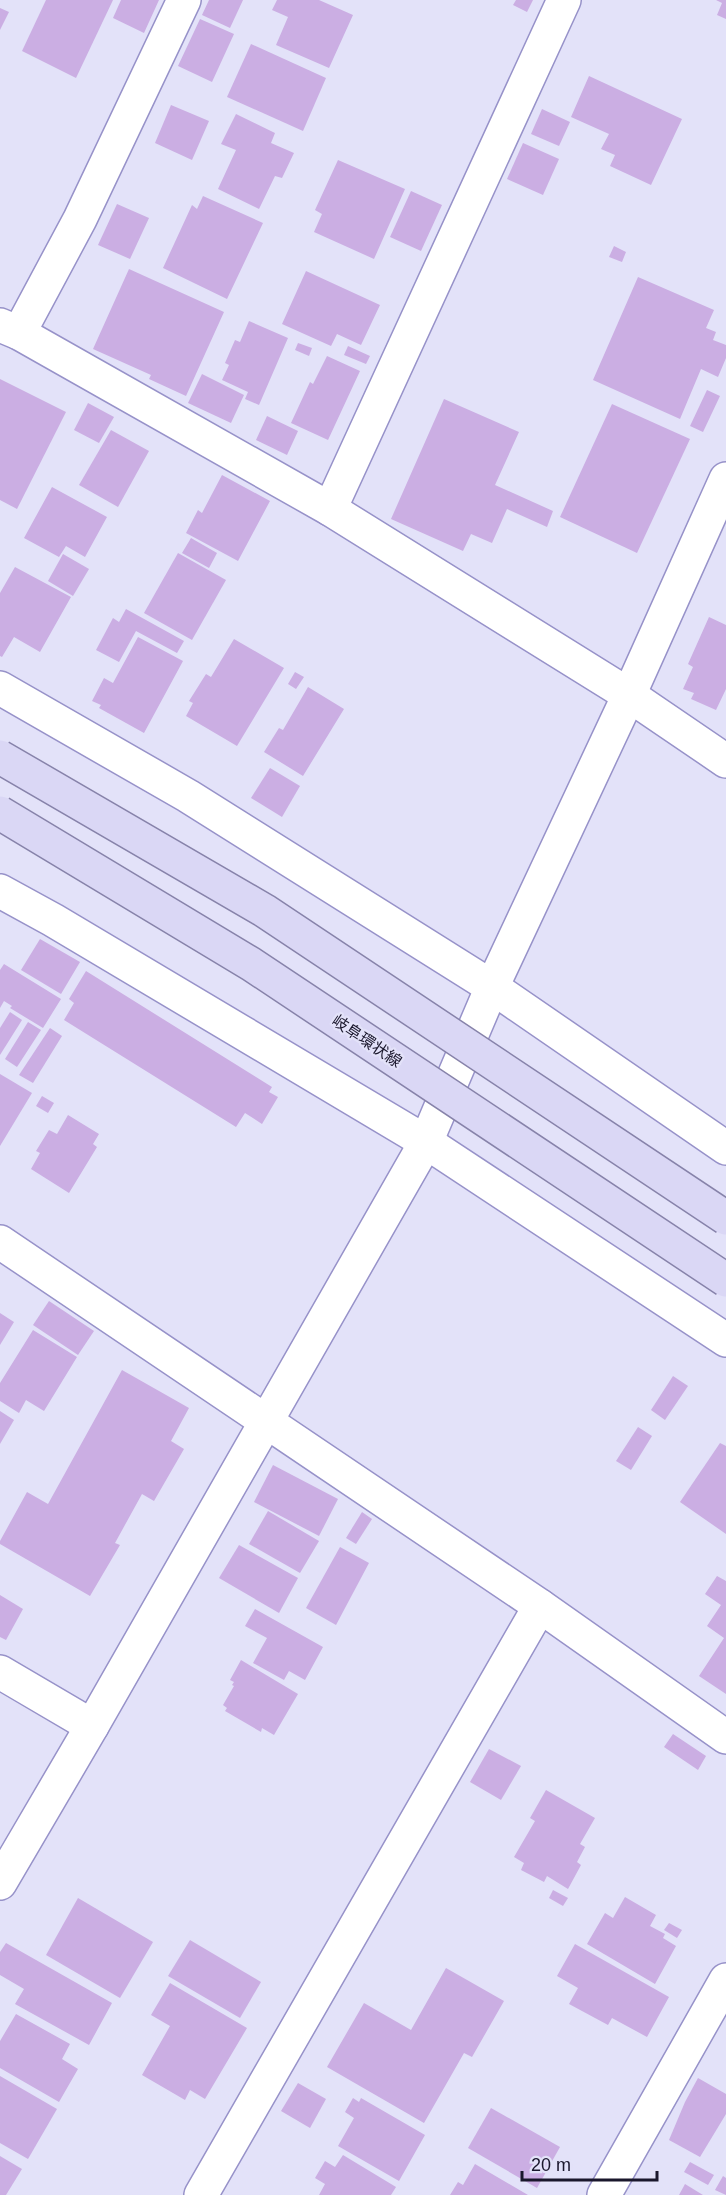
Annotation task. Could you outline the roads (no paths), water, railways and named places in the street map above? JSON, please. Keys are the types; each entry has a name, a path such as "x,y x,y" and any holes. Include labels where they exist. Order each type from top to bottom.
{"main road":[{"path":"0,757 265,911 726,1218"},
{"name":"岐阜環状線","path":"0,813 251,964 726,1280"}],"street":[{"path":"184,0 80,219 9,329 330,510 629,695 726,760"},
{"path":"330,510 564,0"},
{"path":"0,1884 426,1142 492,987 629,695 726,479"},
{"path":"0,688 188,796 492,987 726,1149"},
{"path":"0,891 63,926 426,1142 726,1340"},
{"path":"0,1242 540,1606 726,1737"},
{"path":"201,2195 540,1606"},
{"path":"0,1672 92,1726"},
{"path":"604,2195 726,1980"}]}
